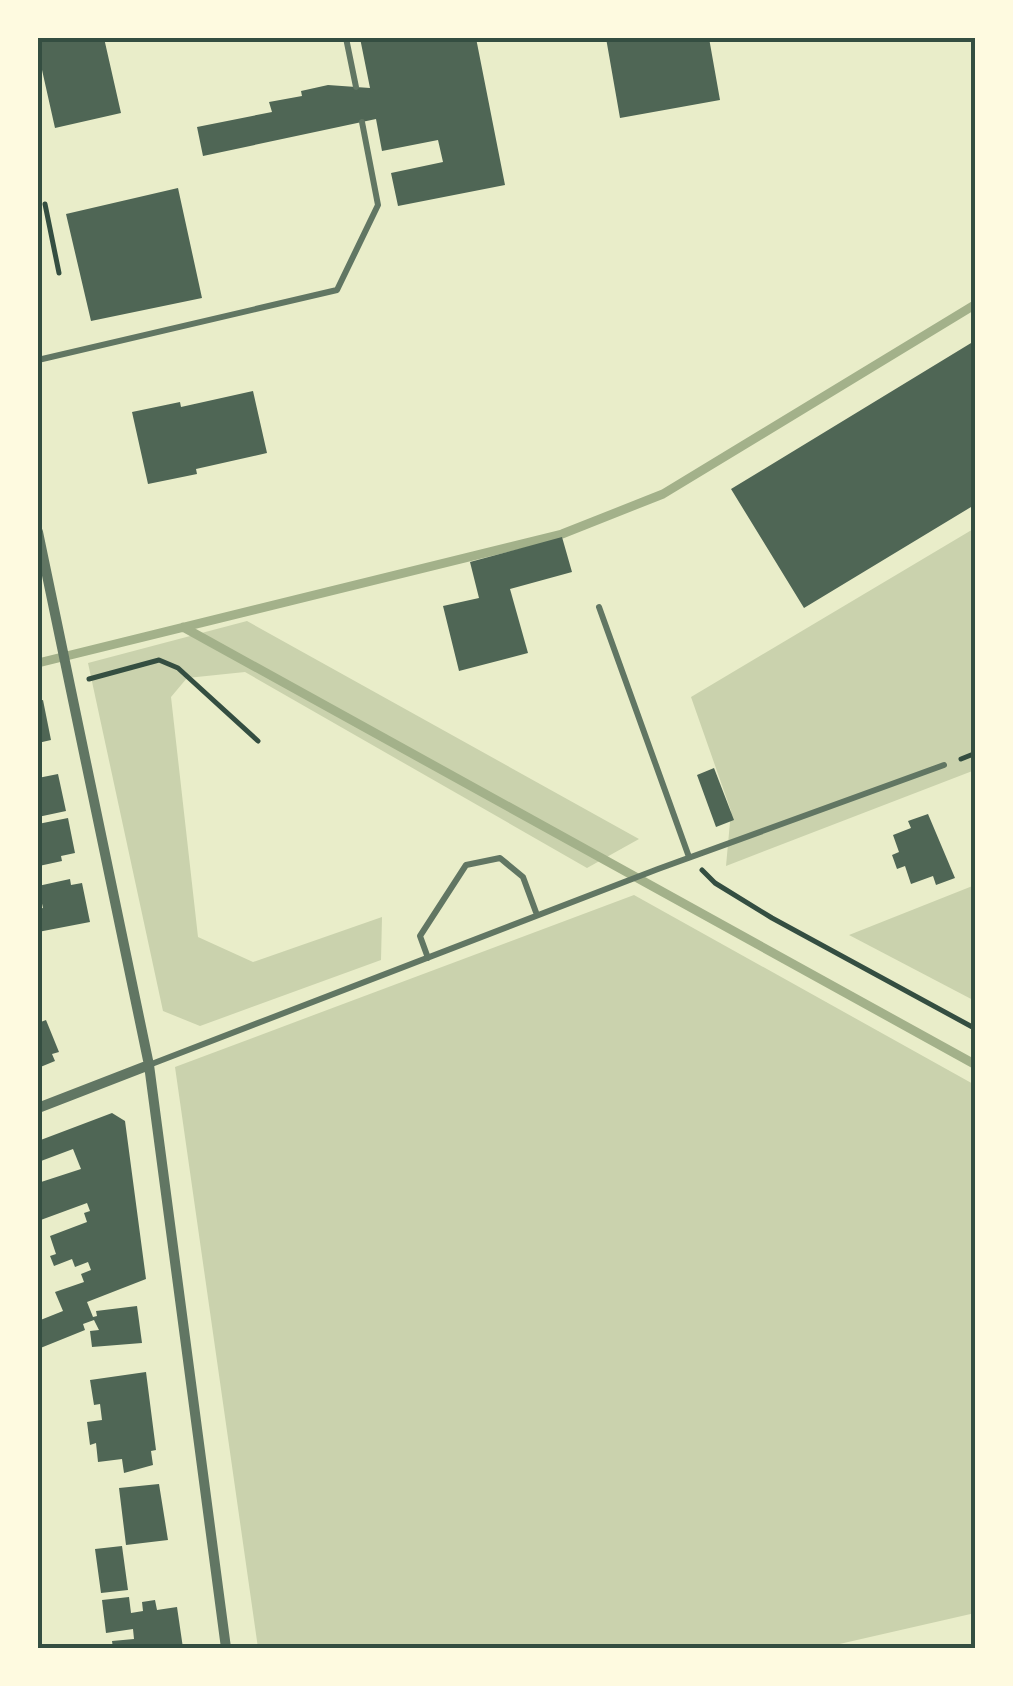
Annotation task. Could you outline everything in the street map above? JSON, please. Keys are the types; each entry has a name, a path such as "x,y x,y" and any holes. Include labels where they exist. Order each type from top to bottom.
{"street":[{"path":"38,532 149,1065 226,1648"},
{"path":"38,1108 149,1065"}],"lane":[{"path":"346,38 356,87"},
{"path":"38,360 337,290 378,205 362,122"},
{"path":"599,607 690,856"},
{"path":"149,1065 658,868 944,766"},
{"path":"428,958 420,936 466,865 500,858 523,877 537,915"}],"path":[{"path":"46,204 59,273"},
{"path":"71,684 159,660 191,679 258,741"},
{"path":"690,856 715,883 772,918 976,1029"}],"green space":[{"path":"975,528 975,770 726,866 731,811 691,697"},
{"path":"247,621 639,839 587,868 245,672 187,678 171,697 198,937 253,962 382,917 381,960 200,1026 163,1011 88,663"},
{"path":"975,885 975,1001 849,935"},
{"path":"634,895 975,1085 975,1613 822,1648 258,1648 175,1067"}],"building":[{"path":"38,38 104,38 121,113 55,128"},
{"path":"360,38 476,38 505,185 398,206 391,173 443,162 438,140 382,151 376,119 203,156 197,127 272,112 269,102 302,96 301,91 328,85 370,88"},
{"path":"606,38 709,38 720,100 620,118"},
{"path":"178,188 202,298 91,321 66,214"},
{"path":"976,340 976,504 804,608 731,489"},
{"path":"253,391 267,453 148,484 132,412 180,402 181,407"},
{"path":"562,537 572,572 510,589 528,653 459,671 443,606 479,598 470,562"},
{"path":"43,700 51,740 38,743 38,701"},
{"path":"714,768 734,820 716,827 697,775"},
{"path":"58,774 66,811 38,817 38,778"},
{"path":"928,814 955,878 936,885 933,876 911,884 905,866 897,869 892,855 899,852 893,835 911,828 908,821"},
{"path":"68,818 75,853 61,856 62,861 39,866 42,880 38,881 38,824"},
{"path":"70,879 71,885 82,883 90,922 38,932 38,909 43,908 38,886"},
{"path":"46,1020 59,1052 52,1054 55,1061 38,1068 38,1023"},
{"path":"112,1113 125,1121 146,1279 87,1302 93,1317 97,1316 96,1311 137,1306 142,1343 92,1347 90,1331 99,1330 94,1320 83,1324 85,1330 38,1349 38,1321 63,1311 55,1292 84,1282 81,1274 91,1270 88,1262 75,1267 72,1259 54,1266 50,1256 56,1254 50,1236 87,1222 84,1213 90,1211 87,1203 38,1221 38,1183 81,1169 73,1149 41,1161 38,1141"},
{"path":"146,1372 156,1450 151,1451 153,1465 124,1473 122,1459 98,1462 96,1443 90,1445 87,1422 102,1420 100,1404 94,1405 90,1380"},
{"path":"159,1484 168,1540 126,1545 119,1488"},
{"path":"122,1546 128,1590 101,1593 95,1549"},
{"path":"129,1597 131,1613 143,1611 142,1602 155,1600 157,1610 177,1607 183,1648 113,1648 112,1641 134,1639 133,1629 106,1633 102,1600"}],"waterway":[{"path":"38,663 562,534 663,494 976,304"},
{"path":"183,627 976,1065"}]}
